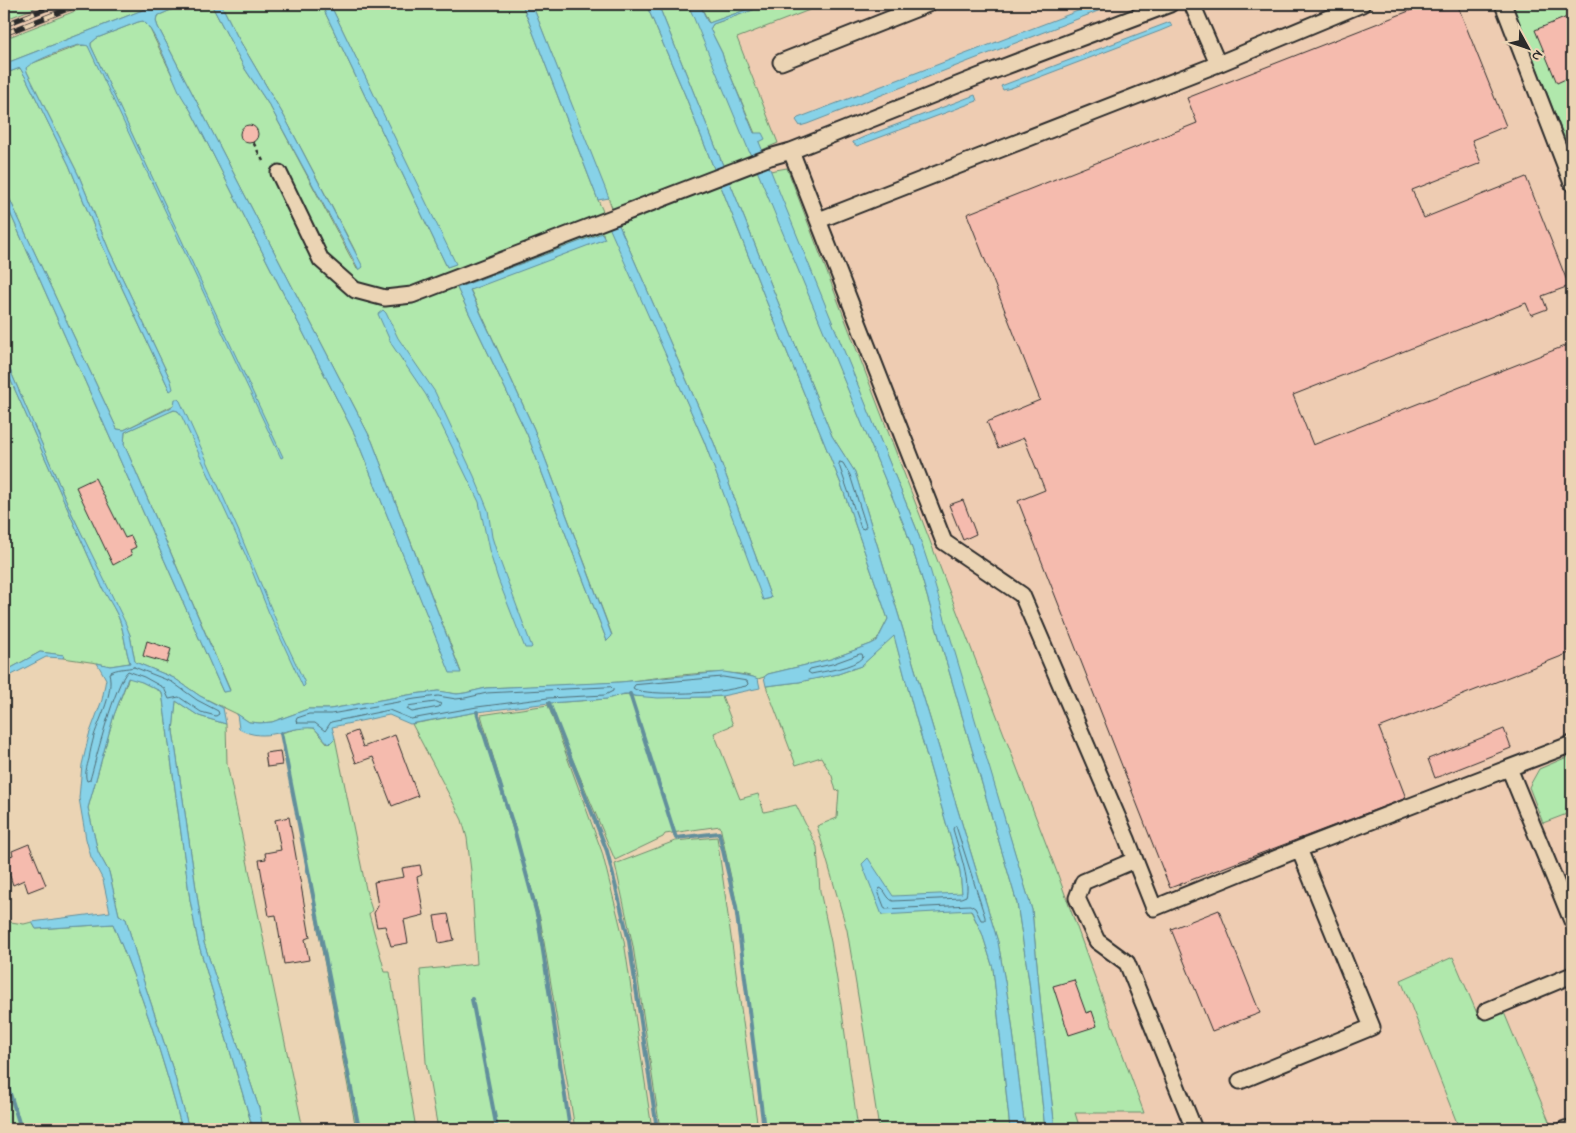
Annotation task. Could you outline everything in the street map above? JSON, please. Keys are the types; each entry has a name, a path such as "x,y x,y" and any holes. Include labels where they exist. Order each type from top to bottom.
{"lane":[{"path":"781,62 928,4"},
{"path":"1192,4 1218,64"},
{"path":"818,220 1218,64 1362,4"},
{"path":"1503,4 1572,183"},
{"path":"279,173 321,260 355,290 385,298 412,295 770,157 791,151 1160,5"},
{"path":"791,151 944,542 1022,595 1127,839 1154,908 1299,849 1572,744"},
{"path":"1509,768 1572,920"},
{"path":"1240,1081 1372,1027 1299,849"},
{"path":"1135,860 1082,882 1077,898 1097,941 1127,963 1194,1129"},
{"path":"1486,1011 1572,976"},
{"path":"1565,1129 1572,1128"}],"path":[{"path":"253,142 263,161"}],"shaded area":[{"path":"45,4 93,4 4,39 4,20"},
{"path":"672,4 1572,4 1572,1129 1055,1129 1041,1008 917,530 885,525"}],"green space":[{"path":"4,4 45,4 4,20"},
{"path":"93,4 158,4 4,64 4,39"},
{"path":"185,4 211,4 245,69 271,108 357,269 355,251 352,245 284,116 237,36 221,4 321,4 447,267 455,264 330,4 522,4 598,200 704,441 764,600 771,598 714,443 618,223 532,4 646,4 685,95 841,484 888,619 877,640 831,659 768,674 758,679 745,675 711,673 621,682 486,688 457,694 438,691 330,709 308,709 272,722 260,723 249,722 200,696 174,678 135,662 130,635 72,514 4,356 4,199 223,692 230,690 124,444 125,432 171,411 176,410 179,412 174,405 124,430 117,429 4,187 4,74 20,68 26,78 69,165 97,234 170,391 171,381 109,250 79,176 26,68 28,65 77,46 88,45 282,457 91,46 91,43 97,38 143,21 149,27 182,96 355,435 450,672 461,672 372,441 158,27 157,16","holes":["603,233 604,239 470,289 534,429 612,635 607,641 527,434 457,288"]},
{"path":"658,4 689,4 906,530 1017,903 1029,981 1045,1129 1025,1129 1011,1016 998,942 855,472 832,436"},
{"path":"700,4 762,4 709,23"},
{"path":"770,4 825,4 737,38 778,143 762,150 722,53 710,29 713,24"},
{"path":"1512,4 1572,4 1572,157"},
{"path":"787,168 1058,875 1144,1113 1075,1113 1080,1129 1055,1129 1032,910 917,530 770,171"},
{"path":"4,365 103,589 119,618 130,663 110,666 63,658 63,655 40,652 4,672"},
{"path":"894,635 960,871 962,893 982,933 993,968 1010,1129 879,1129 847,930 817,826 837,818 839,790 836,791 832,776 821,757 796,765 766,686 838,674 861,666"},
{"path":"129,677 162,692 190,900 198,942 253,1129 189,1129 173,1070 141,973 126,919 119,915 109,872 98,852 88,808 114,715"},
{"path":"630,694 634,696 722,696 733,725 714,733 740,799 758,794 764,812 796,805 817,847 820,891 831,942 858,1129 764,1129 737,906 720,826 665,834 663,837 615,860 549,703 607,699 618,695"},
{"path":"176,701 199,716 226,724 227,764 303,1129 263,1129 259,1108 204,943 173,731"},
{"path":"548,705 602,852 624,941 652,1129 575,1129 540,918 481,715"},
{"path":"477,712 524,867 537,920 551,998 569,1129 438,1129 426,1062 420,970 477,964 467,838 462,820 412,724"},
{"path":"303,727 314,728 328,744 335,738 367,894 372,910 369,914 385,972 390,972 416,1129 356,1129 281,733"},
{"path":"1572,755 1572,812 1543,823 1529,787 1539,769"},
{"path":"717,837 758,1129 660,1129 633,946 615,864 675,841"},
{"path":"4,921 24,924 32,922 36,929 113,924 151,1025 182,1129 4,1129"},
{"path":"1453,957 1479,1018 1503,1010 1551,1126 1541,1129 1445,1129 1457,1123 1401,980"}],"water":[{"path":"158,4 185,4 157,16 158,27 372,441 461,673 450,673 355,435 191,111 180,94 157,42 147,25 143,21 138,22 97,38 91,43 91,46 283,457 281,458 88,46 80,45 68,48 43,58 26,68 79,176 109,250 171,381 173,389 170,391 97,234 69,165 26,78 20,68 4,74 4,64"},
{"path":"211,4 221,4 237,36 284,116 363,267 359,270 271,108 245,69"},
{"path":"321,4 330,4 456,264 447,267"},
{"path":"522,4 532,4 609,198 598,200"},
{"path":"646,4 658,4 832,436 855,472 998,942 1011,1016 1025,1129 1010,1129 993,968 982,933 971,910 882,915 862,864 868,858 893,896 962,893 960,871 894,636 861,666 838,674 766,686 764,677 768,674 831,659 877,641 888,619 841,484 685,95"},
{"path":"688,4 700,4 709,23 762,4 770,4 713,24 710,29 722,53 754,133 762,133 765,139 759,142 917,530 930,569 1032,910 1055,1129 1045,1129 1029,981 1017,903 920,572 906,530"},
{"path":"1096,4 1116,4 807,124 800,126 796,120 798,118"},
{"path":"1170,22 1172,26 1160,31 1011,88 1003,90 1001,86"},
{"path":"975,95 977,101 857,146 853,143 864,137"},
{"path":"4,187 117,429 124,430 170,408 174,405 175,399 180,401 304,681 305,685 303,687 269,613 246,556 181,415 178,411 174,410 125,432 124,444 230,691 223,692 4,199"},
{"path":"618,223 714,443 771,598 763,600 704,441 609,227"},
{"path":"602,233 605,239 470,290 534,429 612,636 607,641 527,434 457,288"},
{"path":"383,310 398,338 435,392 474,476 488,510 492,537 531,648 525,648 498,579 489,550 479,502 426,395 392,345 378,314"},
{"path":"4,356 72,514 125,622 130,635 135,662 174,678 200,696 223,708 226,724 199,716 176,701 173,731 204,943 259,1108 263,1129 253,1129 198,942 190,900 162,692 142,682 128,678 114,715 88,808 98,852 109,872 119,915 126,919 141,973 173,1070 189,1129 182,1129 151,1025 113,924 36,929 32,922 110,912 103,880 91,857 86,839 79,798 82,765 89,735 102,700 106,679 97,663 110,666 130,663 119,618 103,589 4,365"},
{"path":"40,652 64,655 63,658 46,657 4,679 4,672"},
{"path":"724,672 758,679 760,688 722,696 707,697 658,698 624,694 607,699 549,703 477,712 410,724 389,715 332,727 335,738 329,744 314,728 294,729 267,735 249,733 239,729 237,714 249,722 272,722 308,709 330,709 438,691 457,694 486,688 620,682"}],"building":[{"path":"1427,4 1457,4 1506,126 1472,140 1481,163 1412,190 1424,218 1526,177 1569,286 1542,296 1547,309 1531,315 1526,303 1293,395 1313,445 1572,343 1572,652 1379,728 1406,798 1170,888 1018,501 1045,490 1024,438 998,448 987,422 1040,400 967,214 1197,123 1187,98"},
{"path":"1572,15 1572,76 1557,83 1535,30"},
{"path":"249,125 255,128 258,134 255,140 249,143 243,140 240,134 243,128"},
{"path":"95,478 125,538 131,536 136,547 130,550 132,555 113,565 76,487"},
{"path":"963,500 976,534 963,540 949,505"},
{"path":"147,641 171,649 167,663 143,656"},
{"path":"1504,729 1511,748 1435,778 1428,759"},
{"path":"357,731 363,747 395,735 418,796 392,806 373,757 356,763 346,735"},
{"path":"280,751 282,765 267,767 265,753"},
{"path":"289,817 310,937 305,939 309,960 284,964 276,915 269,916 259,860 266,859 265,853 281,850 275,820"},
{"path":"29,844 46,885 28,892 24,880 13,885 4,858 13,855 12,851"},
{"path":"420,865 422,875 417,877 424,915 404,920 408,943 391,946 385,926 377,927 374,913 378,906 374,882 404,877 402,868"},
{"path":"1219,910 1260,1013 1212,1031 1171,929"},
{"path":"448,914 454,940 439,943 434,916"},
{"path":"1074,980 1086,1013 1092,1011 1097,1026 1069,1035 1053,986"}],"waterway":[{"path":"630,694 676,838 719,833 736,907 764,1129"},
{"path":"549,703 607,851 629,941 657,1129"},
{"path":"477,712 513,825 538,918 570,1129"},
{"path":"281,733 359,1129"},
{"path":"472,999 497,1129"},
{"path":"4,1074 21,1129"}],"railway":[{"path":"4,25 58,4"},
{"path":"4,34 80,4"}]}
